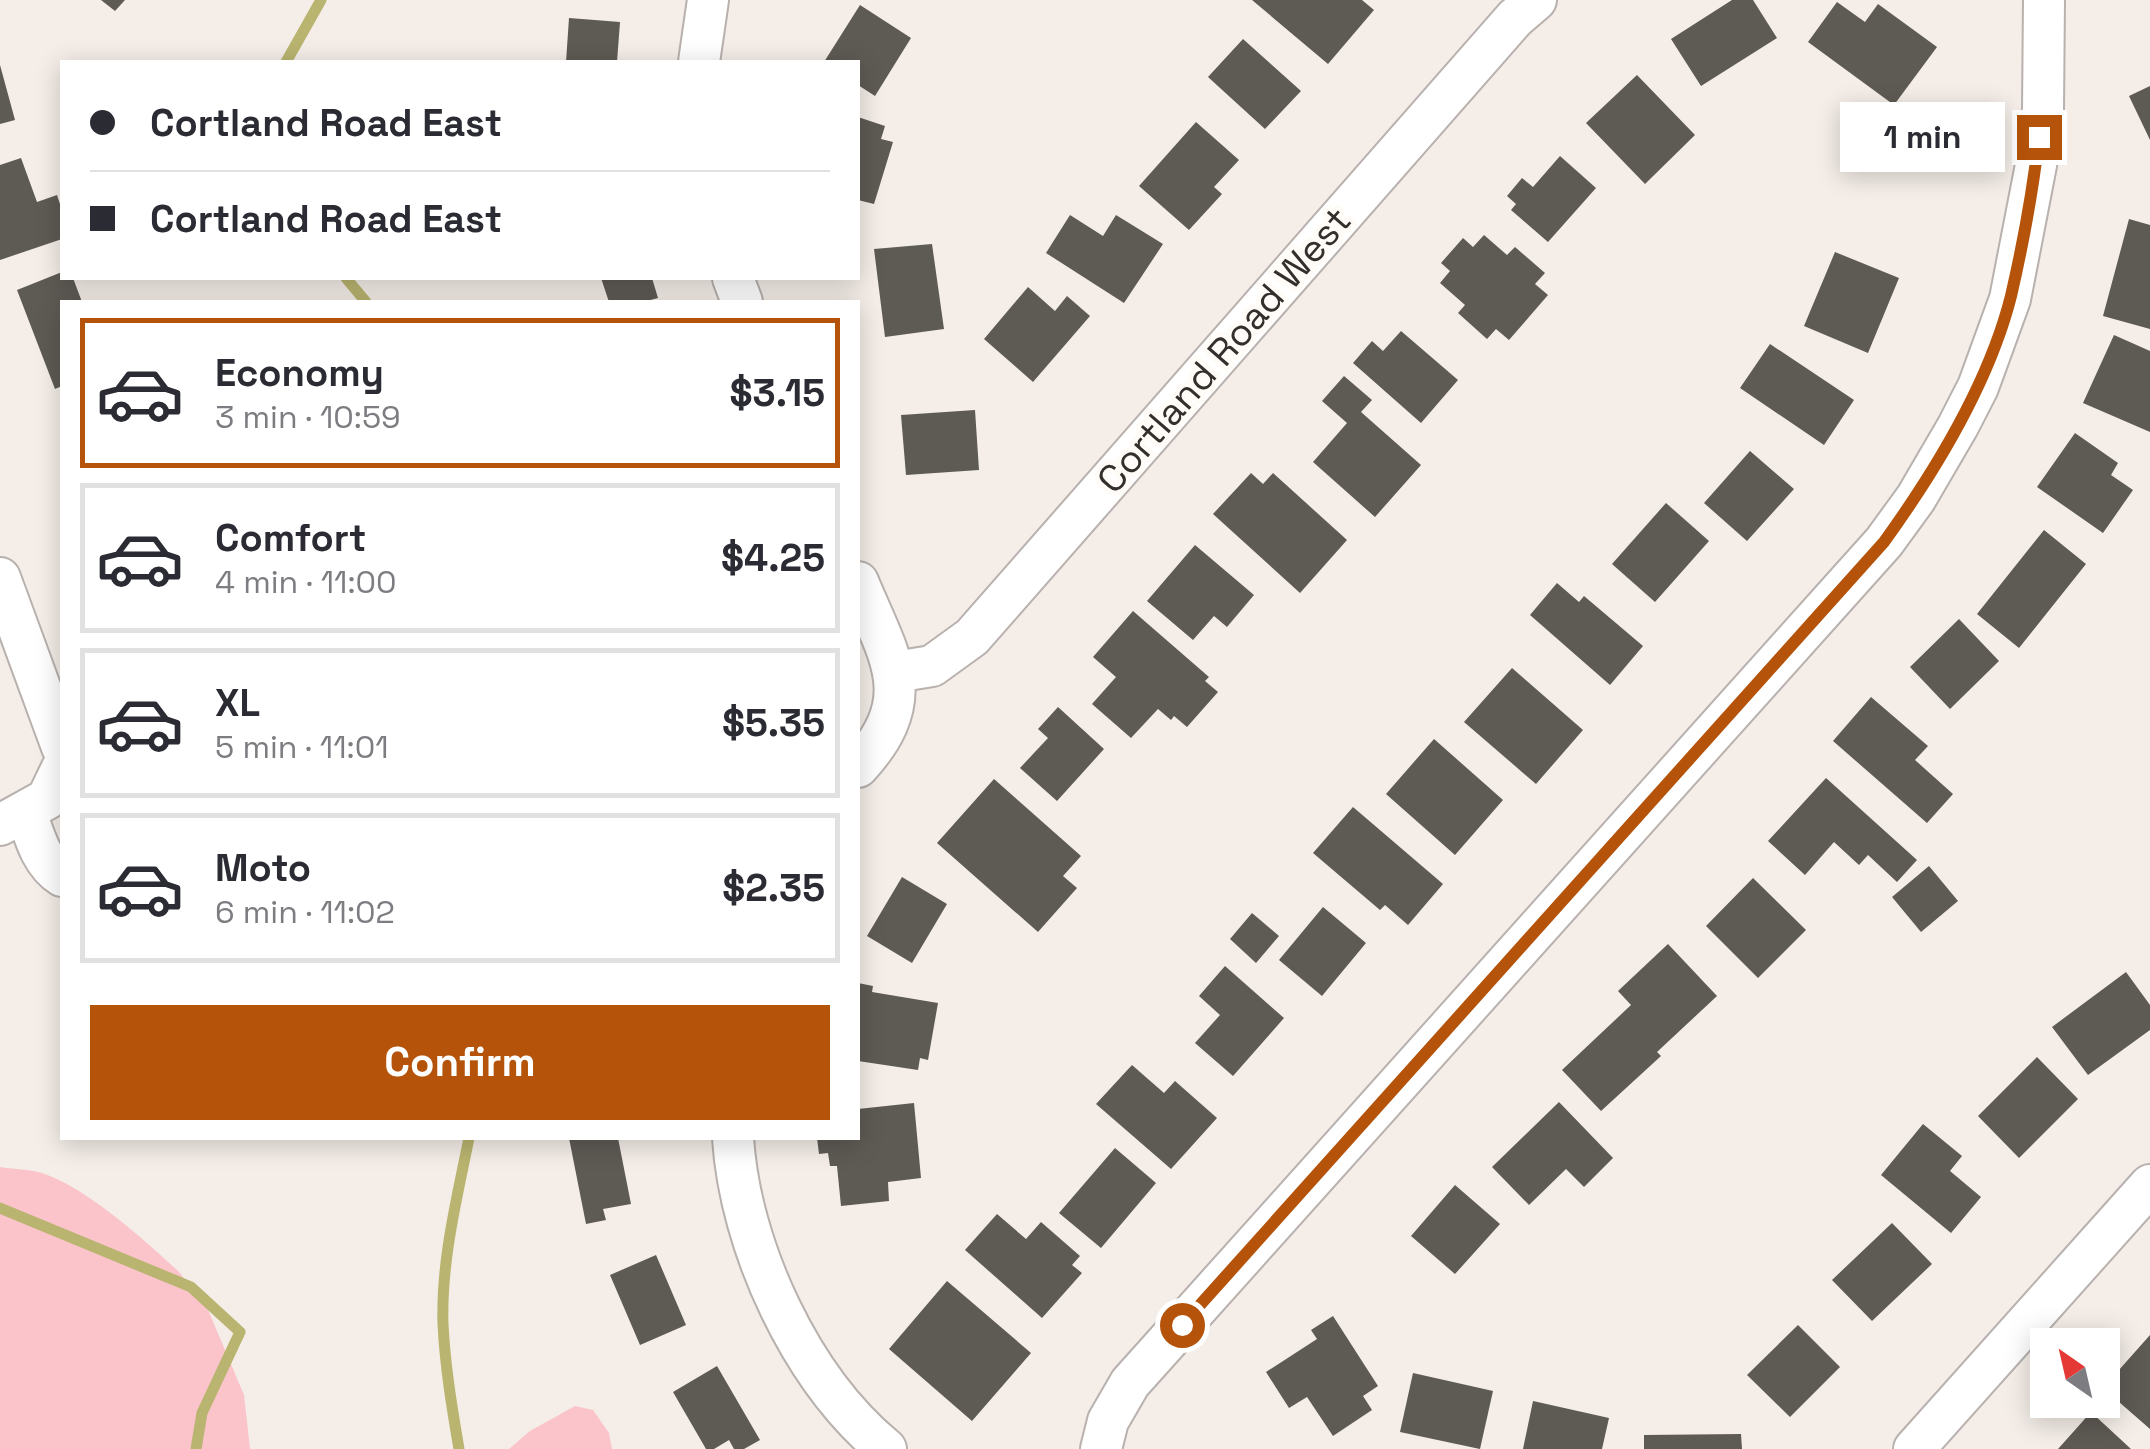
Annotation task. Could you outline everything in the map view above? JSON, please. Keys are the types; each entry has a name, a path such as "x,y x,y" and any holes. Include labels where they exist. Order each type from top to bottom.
{"street":[{"path":"700,60 708,0"},
{"name":"Cortland Road West","path":"895,672 932,666 972,637 1515,18 1536,0"},
{"path":"1101,1449 1108,1421 1130,1383 1884,542 1916,498 1978,386 2010,299 2036,165 2042,109 2044,0"},
{"path":"0,578 60,743"},
{"path":"860,587 895,672 896,704 875,748 860,765"},
{"path":"34,801 38,847 60,875"},
{"path":"732,1140 735,1172 754,1244 786,1316 818,1376 865,1431 886,1449"},
{"path":"1914,1449 2150,1185"}],"shaded area":[{"path":"0,1167 38,1172 73,1188 130,1229 181,1274 206,1305 244,1395 250,1449 0,1449"},
{"path":"575,1406 593,1410 609,1433 612,1449 509,1449 530,1431"}],"building":[{"path":"101,0 125,0 115,11"},
{"path":"1252,0 1362,0 1374,10 1328,64"},
{"path":"1732,0 1753,0 1777,38 1701,86 1671,39"},
{"path":"1837,2 1865,22 1878,4 1937,47 1894,105 1808,42"},
{"path":"860,5 911,38 875,96 860,86 860,60 825,60"},
{"path":"569,18 620,22 617,60 566,60"},
{"path":"1243,39 1301,91 1265,129 1208,77"},
{"path":"0,65 15,120 0,124"},
{"path":"1637,75 1695,135 1645,184 1586,123"},
{"path":"2150,86 2150,140 2129,96"},
{"path":"860,118 885,126 881,139 893,142 874,204 860,200"},
{"path":"1196,122 1239,160 1214,187 1222,194 1189,230 1139,186"},
{"path":"1560,156 1596,188 1548,242 1511,210 1516,204 1507,196 1522,178 1533,187"},
{"path":"21,158 37,202 57,195 60,240 0,260 0,165"},
{"path":"1070,215 1103,236 1116,215 1163,244 1124,303 1046,253"},
{"path":"2129,219 2150,225 2150,329 2103,316"},
{"path":"1484,235 1507,255 1515,247 1545,273 1535,284 1548,295 1509,340 1496,329 1487,339 1458,313 1465,305 1440,283 1450,271 1441,263 1463,238 1473,247"},
{"path":"932,244 944,329 885,337 874,249"},
{"path":"1835,252 1899,278 1868,353 1804,326"},
{"path":"60,273 60,280 74,280 81,300 60,300 60,387 55,389 17,290"},
{"path":"602,280 653,280 658,298 650,300 608,300"},
{"path":"1028,287 1055,311 1067,296 1090,316 1033,382 984,339"},
{"path":"1401,331 1458,380 1421,423 1353,363 1372,341 1383,351"},
{"path":"2114,335 2150,351 2150,432 2083,403"},
{"path":"1770,344 1854,400 1824,445 1740,388"},
{"path":"1344,376 1372,400 1361,412 1421,465 1375,517 1313,462 1347,423 1322,401"},
{"path":"975,410 979,470 906,475 901,415"},
{"path":"2075,433 2118,463 2111,475 2133,490 2103,533 2037,487"},
{"path":"1750,451 1794,489 1747,541 1704,503"},
{"path":"1251,473 1263,484 1273,473 1347,540 1300,593 1213,514"},
{"path":"1666,503 1709,541 1655,602 1612,564"},
{"path":"2044,530 2086,564 2019,648 1977,614"},
{"path":"1195,545 1254,595 1227,627 1214,616 1193,640 1147,601"},
{"path":"1557,583 1579,602 1584,596 1643,646 1610,685 1530,615"},
{"path":"1133,611 1209,677 1205,681 1218,692 1187,727 1158,709 1131,738 1092,704 1116,677 1093,657"},
{"path":"1959,619 1999,661 1950,709 1910,667"},
{"path":"1512,668 1583,730 1536,784 1464,722"},
{"path":"1871,697 1928,746 1915,760 1953,794 1927,823 1833,741"},
{"path":"1058,707 1104,749 1057,801 1020,768 1048,738 1038,729"},
{"path":"1434,739 1503,800 1455,855 1386,794"},
{"path":"1826,778 1917,860 1897,882 1868,855 1859,865 1834,842 1805,875 1768,841"},
{"path":"994,779 1081,856 1063,876 1077,888 1038,932 937,843"},
{"path":"1353,807 1443,884 1408,925 1385,905 1380,910 1313,853"},
{"path":"1929,866 1958,901 1921,932 1892,897"},
{"path":"902,877 947,904 912,963 867,936"},
{"path":"1753,878 1806,930 1758,978 1706,926"},
{"path":"1323,907 1366,943 1322,996 1279,960"},
{"path":"1252,913 1279,936 1256,963 1230,939"},
{"path":"1668,944 1717,996 1657,1052 1661,1056 1601,1111 1562,1070 1631,1005 1618,991"},
{"path":"1225,966 1284,1018 1233,1076 1195,1043 1220,1015 1199,996"},
{"path":"2126,972 2150,1005 2150,1030 2088,1075 2052,1027"},
{"path":"860,983 873,986 872,992 938,1003 928,1060 920,1058 918,1070 860,1061"},
{"path":"2037,1057 2078,1099 2019,1158 1978,1116"},
{"path":"1132,1065 1164,1093 1175,1081 1217,1118 1171,1169 1096,1104"},
{"path":"1559,1102 1613,1158 1584,1187 1566,1169 1529,1205 1492,1167"},
{"path":"914,1103 921,1178 888,1182 889,1201 841,1206 837,1166 830,1166 828,1153 819,1154 817,1140 860,1140 860,1109"},
{"path":"1923,1124 1962,1156 1950,1171 1981,1197 1951,1233 1881,1175"},
{"path":"569,1140 618,1140 631,1204 603,1209 606,1220 586,1224"},
{"path":"1115,1148 1156,1183 1101,1248 1059,1213"},
{"path":"1455,1185 1500,1224 1455,1274 1411,1236"},
{"path":"997,1214 1026,1239 1041,1222 1080,1256 1072,1265 1082,1273 1042,1318 965,1250"},
{"path":"1892,1223 1932,1264 1872,1321 1832,1280"},
{"path":"656,1255 686,1325 640,1345 610,1275"},
{"path":"947,1281 1031,1353 972,1421 889,1349"},
{"path":"1333,1316 1378,1386 1363,1396 1372,1410 1333,1436 1307,1397 1289,1408 1266,1372 1317,1339 1311,1330"},
{"path":"1798,1325 1840,1367 1790,1417 1747,1375"},
{"path":"2150,1335 2150,1429 2120,1403 2120,1369"},
{"path":"717,1366 760,1440 744,1449 734,1449 729,1440 706,1449 673,1392"},
{"path":"1413,1373 1493,1391 1480,1449 1400,1432"},
{"path":"1533,1401 1609,1418 1602,1449 1523,1449"},
{"path":"2086,1418 2097,1418 2131,1449 2058,1449"},
{"path":"1741,1434 1742,1449 1644,1449 1644,1435"}],"waterway":[{"path":"287,60 321,0"},
{"path":"348,280 364,300"},
{"path":"459,1449 445,1355 443,1300 451,1230 469,1140"},
{"path":"0,1208 191,1287 240,1332 202,1413 196,1449"}],"route":[{"path":"1182,1325 1884,542 1916,498 1978,386 2010,299 2039,137"}]}
